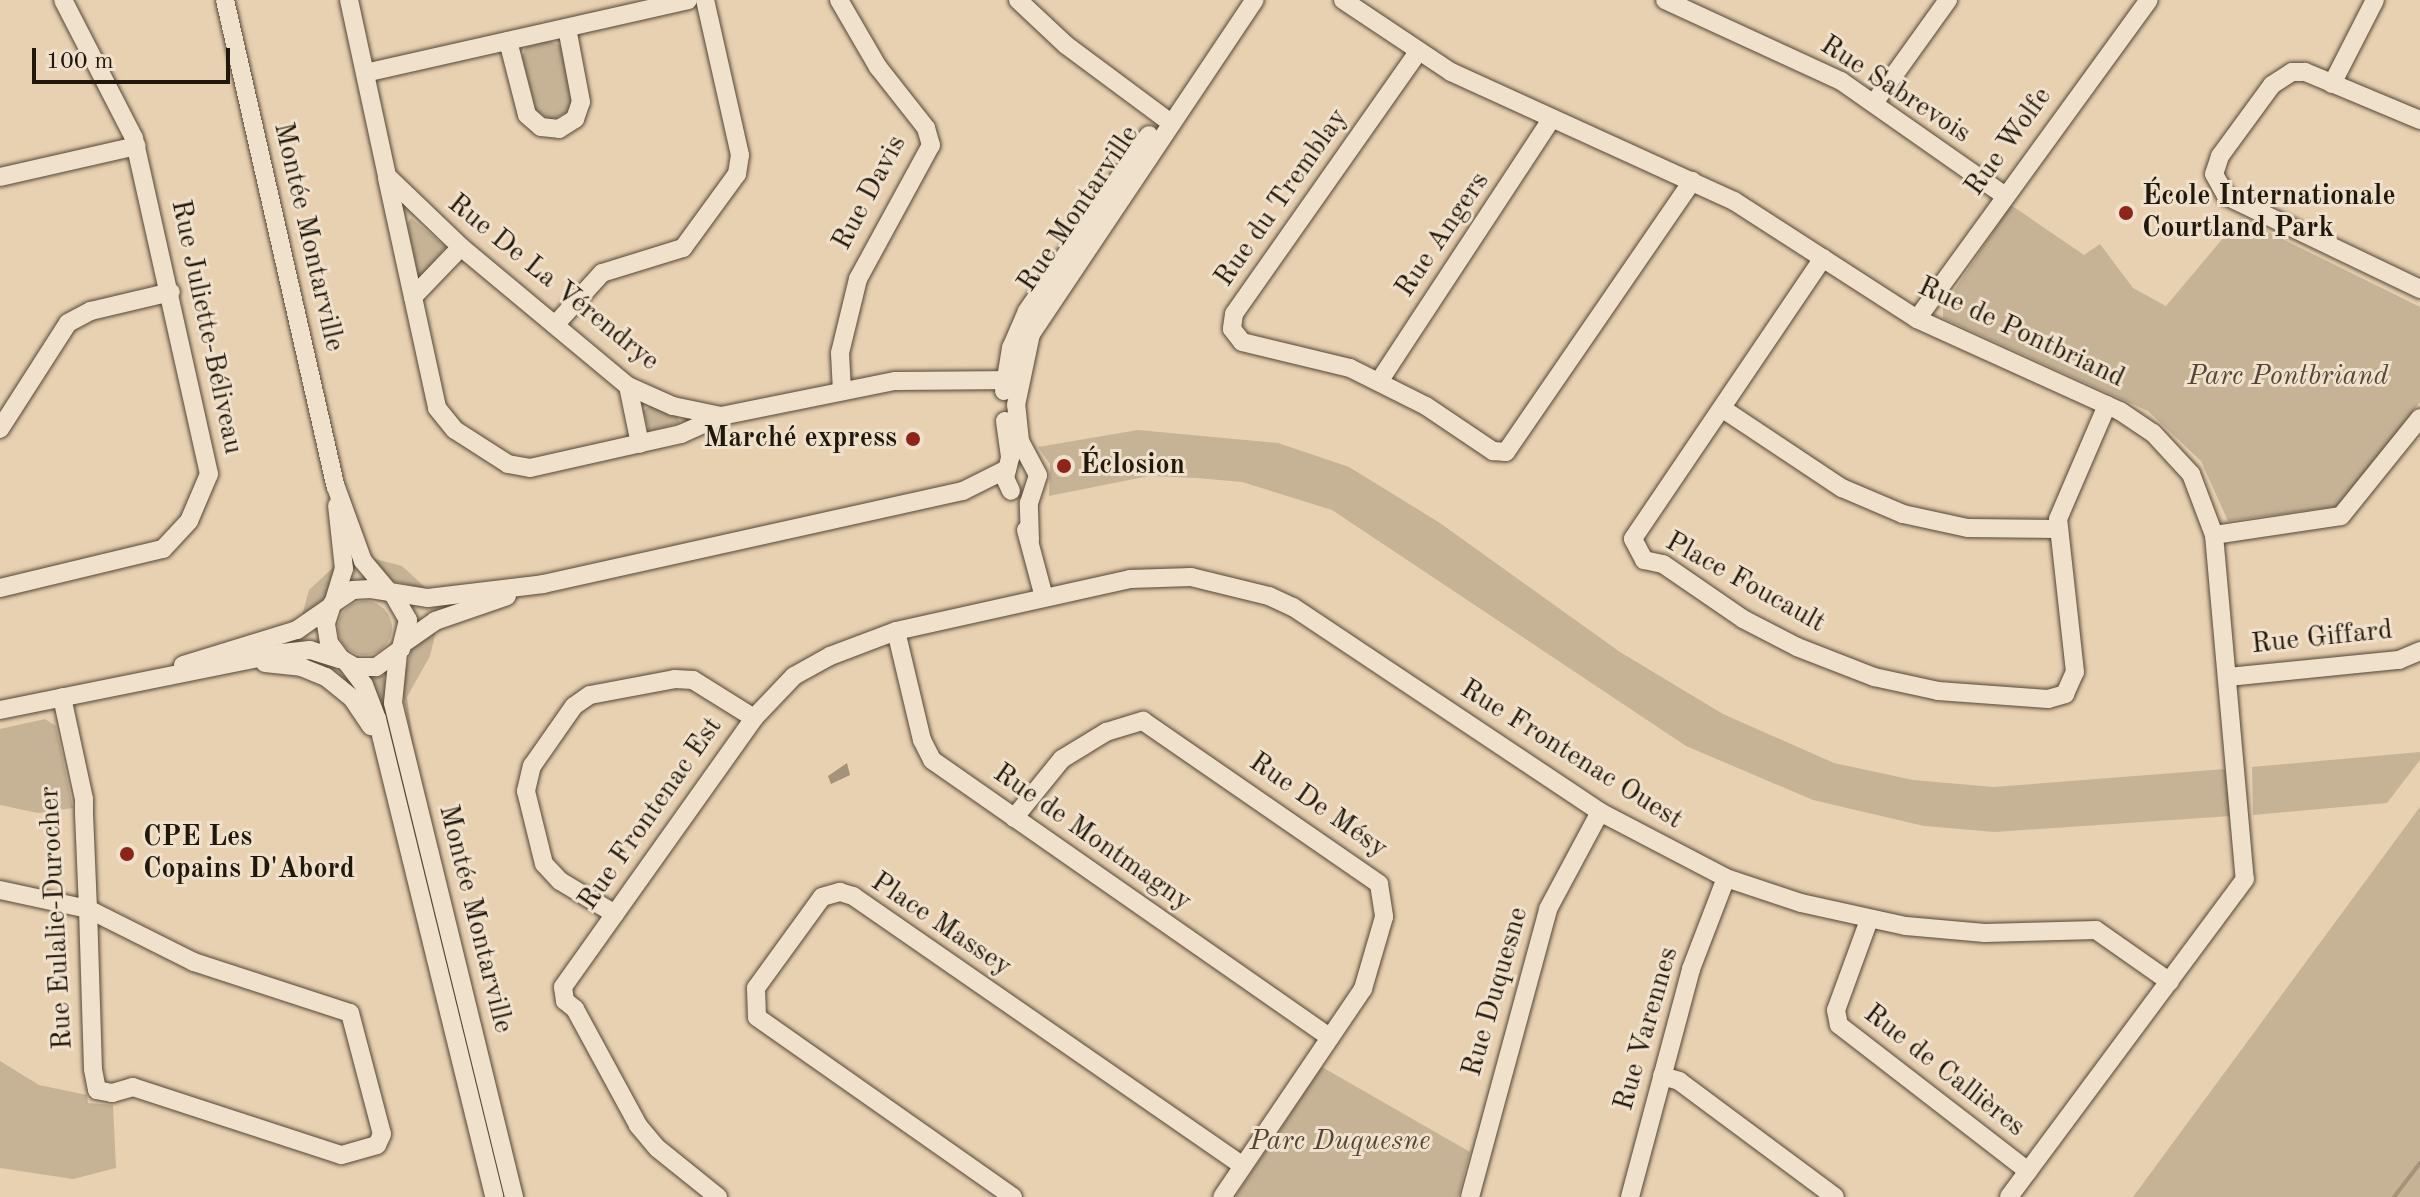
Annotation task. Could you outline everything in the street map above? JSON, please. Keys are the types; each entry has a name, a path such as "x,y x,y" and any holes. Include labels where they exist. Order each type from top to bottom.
{"street":[{"name":"Rue Juliette-Béliveau","path":"1,584 159,552 178,537 197,508 208,483 209,460 137,146 63,0"},
{"name":"Montée Montarville","path":"225,0 336,487 363,561 391,593"},
{"path":"349,0 437,408 446,423 479,446 525,468 705,427 721,416"},
{"path":"365,73 688,0"},
{"path":"555,325 602,273 683,248 737,174 739,148 705,0"},
{"name":"Rue Davis","path":"839,0 878,67 926,128 931,145 858,279 840,353 842,390"},
{"path":"1018,0 1066,45 1166,120"},
{"name":"Rue Montarville","path":"1044,597 1008,468 1011,380 1037,322 1242,0"},
{"name":"Rue Montarville","path":"1166,120 1255,0"},
{"name":"Rue de Pontbriand","path":"1343,0 1418,52 1551,120 1692,181 1757,213 1917,319 2107,405 2153,433 2180,458 2204,503 2214,535 2246,875 2238,892 2009,1197"},
{"name":"Rue Sabrevois","path":"1665,0 1803,63 1874,103 2004,195"},
{"path":"1874,103 1948,0"},
{"name":"Rue Wolfe","path":"1917,319 2004,195 2149,0"},
{"path":"2332,84 2375,0"},
{"path":"508,41 527,115 541,127 559,129 575,119 581,102 567,28"},
{"name":"Rue du Tremblay","path":"1418,52 1232,321 1234,333 1246,343 1307,354 1380,380 1493,451 1510,450 1692,181"},
{"path":"2420,120 2301,72 2280,77 2220,156 2214,174 2226,196 2420,289"},
{"name":"Rue Angers","path":"1380,380 1551,120"},
{"path":"0,177 137,146"},
{"name":"Rue De La Vérendrye","path":"387,176 461,247 628,386 673,406 721,416 842,390 925,378 1011,380"},
{"path":"413,297 461,247"},
{"name":"Place Foucault","path":"1823,258 1723,409 1637,527 1636,552 1663,564 1770,633 1874,677 1996,697 2054,699 2065,694 2075,672 2057,529 2107,405"},
{"path":"0,429 52,341 71,321 91,311 171,292"},
{"name":"Rue Montarville","path":"1011,380 1017,427 1035,469 1030,540"},
{"path":"628,386 640,444"},
{"path":"1723,409 1820,475 1903,514 1968,528 2057,529"},
{"path":"2214,535 2341,516 2420,418"},
{"path":"963,491 1022,461 1035,469"},
{"name":"Montée Montarville","path":"332,605 344,569 336,487"},
{"path":"127,682 291,632 353,590 435,598 543,584 963,491 1033,490"},
{"name":"Rue Frontenac Ouest","path":"1044,597 1165,575 1269,596 1600,812 1726,878 1869,920 1985,933 2096,930 2170,982"},
{"path":"0,710 127,682 308,650 376,667 440,618 543,584"},
{"path":"391,593 408,620 401,648"},
{"name":"Rue Frontenac Est","path":"718,1197 657,1148 638,1125 562,995 615,914 754,718 776,692 810,666 896,631 1044,597"},
{"path":"332,605 326,634 344,661"},
{"name":"Rue de Montmagny","path":"896,631 926,752 1014,818 1330,1038"},
{"name":"Montée Montarville","path":"401,648 393,703 514,1197"},
{"name":"Rue Giffard","path":"2228,677 2389,661 2420,651"},
{"name":"Montée Montarville","path":"344,661 369,695 494,1197"},
{"path":"246,663 301,667 338,686 362,710 389,774"},
{"path":"615,914 560,881 544,864 526,791 532,766 574,706 590,695 675,679 693,680 754,718"},
{"name":"Rue Eulalie-Durocher","path":"62,697 84,799 88,909 97,1090 112,1093 133,1087 341,1155 367,1151 382,1134 350,1013 194,962 88,909"},
{"name":"Rue De Mésy","path":"1014,818 1062,759 1106,732 1143,721 1372,876 1384,902 1374,958 1363,989 1222,1197"},
{"name":"Rue Duquesne","path":"1470,1197 1548,909 1600,812"},
{"name":"Rue Varennes","path":"1630,1197 1694,960 1726,878"},
{"path":"0,890 88,909"},
{"name":"Place Massey","path":"1013,1197 757,1017 756,988 822,897 840,892 853,896 1243,1166"},
{"name":"Rue de Callières","path":"1869,920 1836,1010 1839,1025 2028,1171"},
{"path":"1662,1076 1679,1081 1835,1197"}],"green space":[{"path":"550,41 561,46 573,97 570,110 552,120 536,111 522,57 526,47"},
{"name":"Parc Pontbriand","path":"2011,205 2084,255 2100,244 2133,288 2166,306 2240,218 2420,307 2420,402 2340,506 2228,521 2201,461 2148,411 1943,318 1943,307"},
{"path":"411,218 446,247 419,279 407,224"},
{"path":"650,406 677,415 680,423 649,431 643,411"},
{"path":"1138,430 1278,443 1349,467 1440,523 1620,652 1723,714 1834,763 1913,780 1994,787 2225,769 2231,816 1995,832 1924,826 1813,800 1686,746 1332,510 1242,482 1197,478 1149,476 1049,496 1050,464 1038,447"},
{"path":"368,557 402,566 427,589 388,580"},
{"path":"338,563 338,578 320,607 300,623 309,590"},
{"path":"365,601 384,609 392,628 384,647 365,655 346,647 338,628 346,609"},
{"path":"437,627 430,656 407,697 414,751 401,684 412,649"},
{"path":"384,676 389,720 470,1044 464,1045 369,678"},
{"path":"45,719 56,726 73,808 38,813 0,805 0,729"},
{"path":"2420,752 2420,760 2387,803 2253,815 2252,767"},
{"path":"2420,807 2420,1197 2133,1197"},
{"path":"0,1061 39,1085 87,1095 88,1103 113,1105 116,1168 73,1179 0,1168"},
{"name":"Parc Duquesne","path":"1322,1067 1470,1152 1458,1197 1235,1197"}],"shaded area":[{"path":"847,763 850,775 831,784 828,776"}],"waterway":[{"path":"2394,1197 2420,1163"}],"place":[{"name":"École Internationale Courtland Park","path":"2126,213"},
{"name":"Marché express","path":"913,439"},
{"name":"Éclosion","path":"1064,466"},
{"name":"CPE Les Copains D'Abord","path":"127,854"}]}
